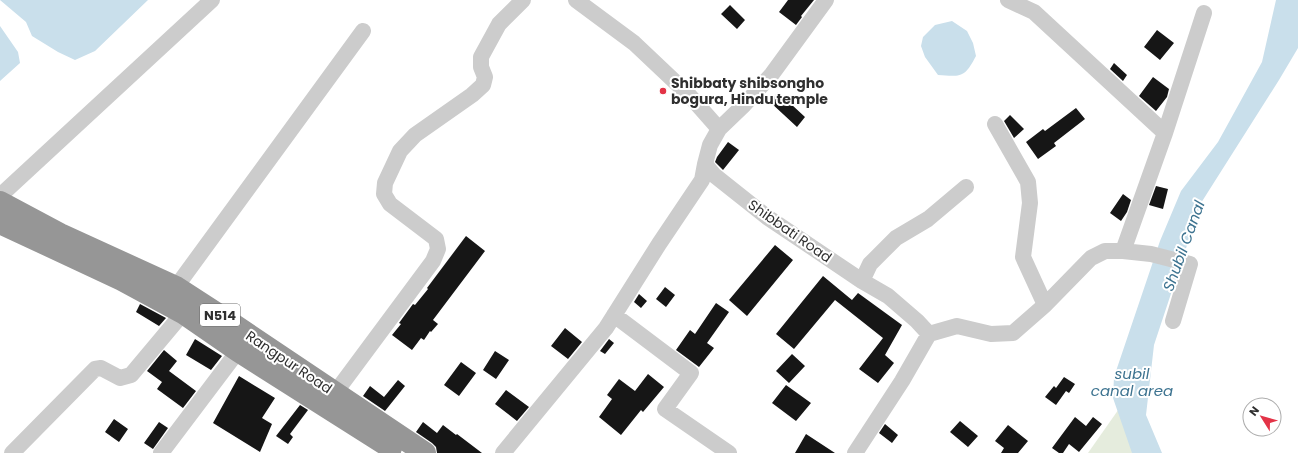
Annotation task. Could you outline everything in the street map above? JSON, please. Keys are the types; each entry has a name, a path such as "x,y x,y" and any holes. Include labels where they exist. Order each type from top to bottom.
{"highway":[{"name":"Rangpur Road","path":"0,202 60,234 176,287 228,320 425,453"},
{"name":"Rangpur Road","path":"0,223 122,280 183,313 238,351 398,453"}],"street":[{"path":"0,196 212,0"},
{"path":"335,393 433,261 438,248 436,238 390,204 384,194 385,183 400,151 415,135 472,95 483,85 485,77 481,67 481,57 499,24 523,0"},
{"path":"576,0 634,43 689,95 719,129"},
{"path":"504,453 614,316 658,244 702,180 710,145 719,129 744,105 772,74 826,0"},
{"path":"1008,0 1034,12 1165,133"},
{"path":"1123,251 1165,133 1204,13"},
{"path":"176,287 363,30"},
{"path":"995,124 1028,182 1030,203 1023,257 1045,305"},
{"name":"Shibbati Road","path":"705,164 714,175 767,217 862,281 888,296 917,321 929,334"},
{"path":"862,281 870,264 896,238 907,230 928,219 966,188"},
{"path":"855,453 898,387 929,334 957,326 991,334 1013,333 1045,305 1091,258 1105,251 1151,254 1190,264 1173,321"},
{"path":"12,453 95,369 101,368 120,378 131,375 183,313"},
{"path":"614,316 691,373 665,408 729,453"},
{"path":"161,453 238,351"}],"green space":[{"path":"1121,406 1139,453 1088,453"}],"water":[{"path":"0,0 148,0 95,51 75,60 58,52 32,36 26,22"},
{"name":"subil canal area","path":"1276,0 1298,0 1298,48 1201,203 1154,345 1146,415 1162,453 1132,453 1113,398 1114,377 1160,241 1181,191 1218,142 1262,62"},
{"path":"952,21 967,31 973,43 976,56 969,68 962,74 953,76 938,75 925,57 921,46 923,37 935,25"},
{"path":"0,26 18,52 20,63 0,81"}],"building":[{"path":"788,0 814,0 801,16 802,17 796,25 779,12"},
{"path":"730,5 745,20 737,29 721,14"},
{"path":"1157,30 1174,43 1160,60 1144,47"},
{"path":"1114,63 1127,75 1123,81 1110,69"},
{"path":"1153,77 1169,89 1167,97 1156,111 1139,96"},
{"path":"778,92 805,117 797,127 770,102"},
{"path":"1076,108 1085,119 1054,143 1056,146 1038,159 1026,142 1043,129 1045,131"},
{"path":"1010,115 1024,129 1014,138 1004,121"},
{"path":"728,142 739,150 723,170 715,162"},
{"path":"1156,186 1168,189 1163,209 1149,205"},
{"path":"1123,194 1131,200 1127,212 1121,221 1110,213"},
{"path":"466,236 485,251 433,320 438,324 431,332 430,331 424,340 421,338 412,350 392,335 401,324 399,323 413,304 415,305 428,289 427,288"},
{"path":"775,245 793,260 747,316 729,300"},
{"path":"823,276 852,300 858,293 902,325 885,355 894,363 878,383 859,369 883,338 835,300 794,349 776,334"},
{"path":"665,287 675,295 666,307 656,299"},
{"path":"639,294 647,301 641,308 634,302"},
{"path":"716,303 729,312 707,343 714,348 699,367 676,350 690,330 695,334"},
{"path":"140,304 166,318 159,326 136,312"},
{"path":"565,328 582,342 568,359 551,346"},
{"path":"195,339 222,356 211,370 186,355"},
{"path":"609,339 614,343 605,354 600,351"},
{"path":"164,350 177,361 169,371 196,391 183,408 157,389 162,382 147,371"},
{"path":"495,351 509,360 496,379 483,370"},
{"path":"792,354 805,366 789,383 776,371"},
{"path":"461,362 476,373 459,396 444,385"},
{"path":"648,374 664,387 643,412 641,410 621,435 599,417 612,399 607,395 619,379 635,391"},
{"path":"239,376 275,398 262,418 272,424 260,452 213,423"},
{"path":"1064,377 1075,384 1069,393 1066,391 1056,405 1045,397 1054,386 1056,388"},
{"path":"398,380 405,386 385,411 363,396 370,386 384,397"},
{"path":"786,385 811,403 796,421 772,403"},
{"path":"506,390 529,407 517,421 495,404"},
{"path":"300,405 308,410 290,434 293,437 288,444 276,436"},
{"path":"1075,417 1086,426 1093,417 1102,424 1079,452 1069,444 1063,453 1059,453 1052,448"},
{"path":"114,419 128,429 119,442 105,432"},
{"path":"960,421 978,436 968,447 950,432"},
{"path":"159,422 168,428 153,449 144,443"},
{"path":"423,422 437,433 443,425 482,453 437,453 436,447 432,443 416,432"},
{"path":"885,424 898,435 892,443 879,433"},
{"path":"1008,425 1028,441 1018,453 1001,453 1004,448 995,441"},
{"path":"806,434 835,453 795,453"}],"place":[{"name":"Shibbaty shibsongho bogura, Hindu temple","path":"663,91"}],"water label":[{"name":"Shubil Canal","path":"1184,246"}]}
